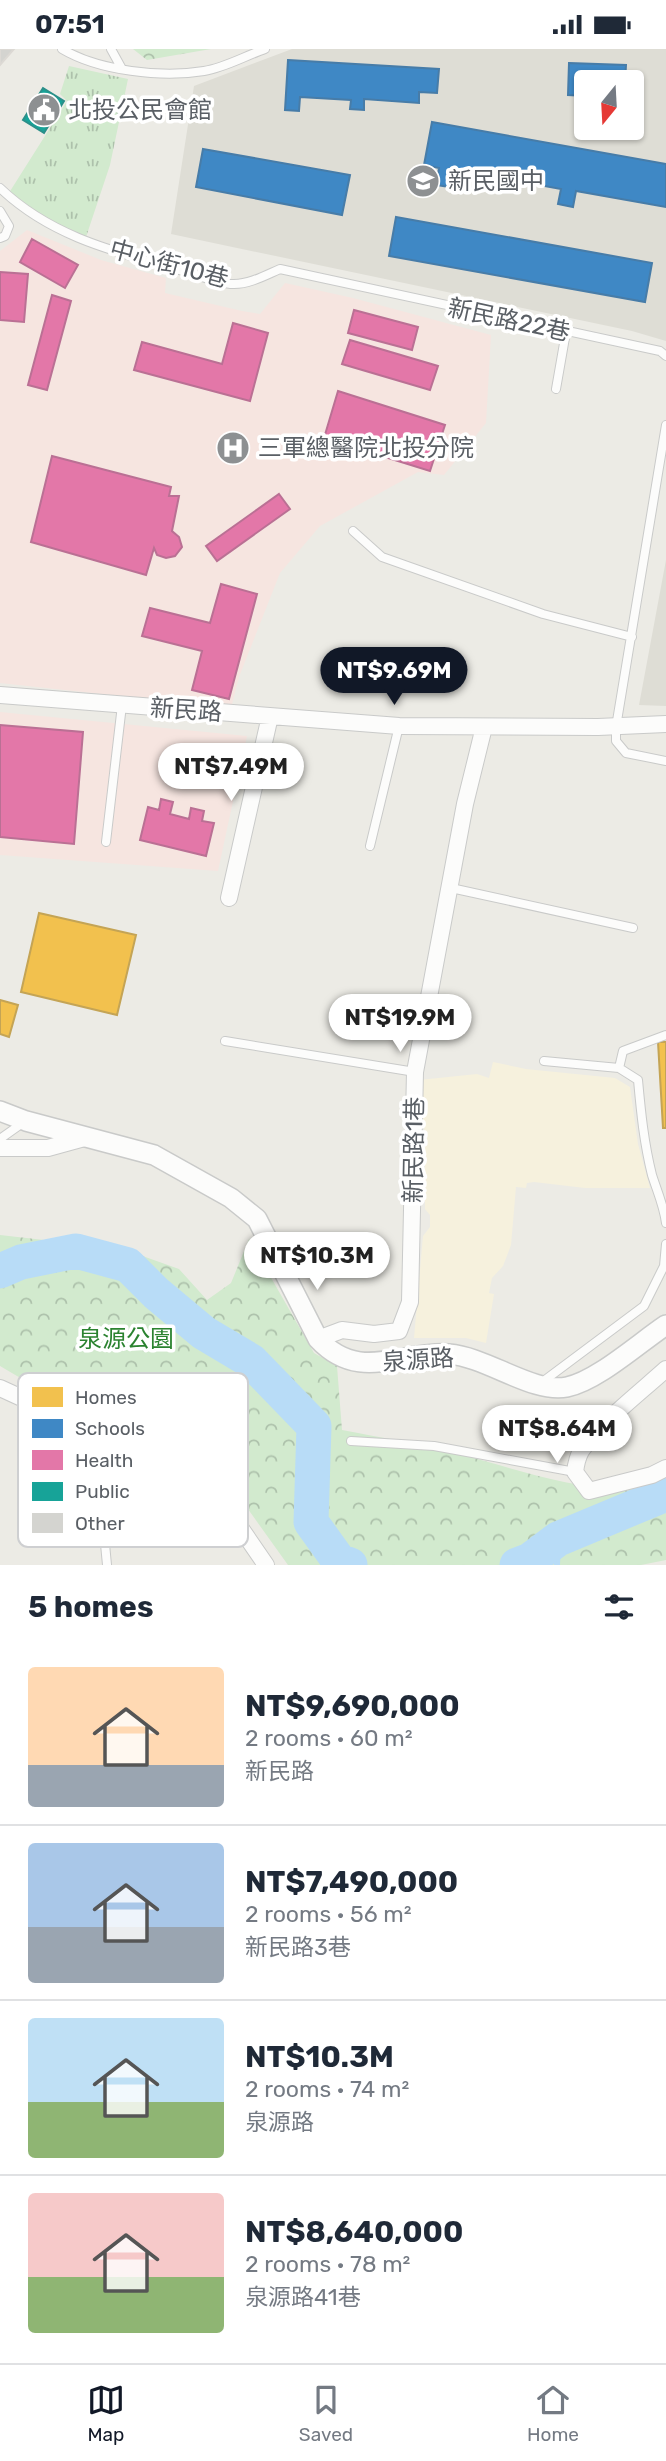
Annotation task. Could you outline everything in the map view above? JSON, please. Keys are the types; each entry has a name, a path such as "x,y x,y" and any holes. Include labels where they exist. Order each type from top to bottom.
{"street":[{"name":"新民路","path":"0,695 399,726 616,727 666,724"},
{"path":"229,898 270,716"},
{"name":"新民路1巷","path":"318,1339 341,1330 374,1334 399,1331 410,1301 415,1072 465,804 484,727"},
{"name":"泉源路","path":"0,1111 26,1121 154,1155 231,1198 257,1219 318,1339 331,1353 346,1359 372,1364 393,1359 448,1354 485,1362 553,1389 584,1382 666,1325"},
{"path":"0,1148 48,1148 88,1136"},
{"path":"666,1369 582,1449 575,1472 589,1491 652,1475 666,1468"},
{"path":"0,1388 18,1396"},
{"path":"248,1539 266,1565"}],"lane":[{"path":"62,49 74,56 122,69 164,75 206,71 265,49"},
{"path":"111,49 122,69"},
{"name":"中心街10巷","path":"0,188 37,219 57,229 115,251 197,275 234,285 280,269 351,286"},
{"path":"0,211 9,226 5,236 0,238"},
{"name":"新民路22巷","path":"351,286 660,351 666,356"},
{"path":"556,389 566,332"},
{"path":"666,425 616,727 616,741 626,753 666,761"},
{"path":"353,531 382,557 543,614 632,637"},
{"path":"107,842 122,705"},
{"path":"370,846 399,726"},
{"path":"451,888 633,928"},
{"path":"619,1067 623,1051 666,1035"},
{"path":"225,1041 415,1072"},
{"path":"544,1061 619,1067 638,1080 647,1151 666,1223"},
{"path":"0,1139 26,1121"},
{"path":"538,1385 645,1306 664,1266 666,1244"},
{"path":"351,1441 434,1446 575,1472"},
{"path":"105,1547 107,1565"}],"shaded area":[{"name":"新民國中","path":"292,49 666,49 666,341 632,331 171,234 194,86"},
{"name":"三軍總醫院北投分院","path":"27,230 101,260 166,278 165,293 242,311 260,314 285,283 491,335 486,423 444,475 418,472 320,526 280,573 239,677 231,708 0,683 0,251"},
{"path":"666,560 666,706 639,705"},
{"path":"0,712 247,736 218,871 0,855"},
{"path":"493,1062 526,1069 615,1078 630,1087 638,1144 650,1188 585,1188 534,1182 527,1183 526,1188 516,1187 511,1245 503,1266 492,1278 489,1293 494,1294 486,1343 466,1338 414,1338 423,1236 430,1227 430,1215 425,1209 425,1135 419,1080 477,1074 489,1078"}],"green space":[{"path":"133,49 211,49 147,60"},
{"path":"69,66 128,79 110,165 85,240 7,196 67,101 60,94"},
{"name":"泉源公園","path":"0,1235 123,1249 179,1269 207,1300 231,1283 249,1239 314,1353 337,1366 342,1430 438,1449 558,1481 612,1488 666,1485 666,1560 641,1565 288,1565 248,1509 248,1373 18,1373 18,1377 0,1366"}],"building: Homes":[{"path":"39,913 136,935 117,1015 21,992"},
{"path":"0,1000 18,1005 9,1037 0,1034"},
{"path":"658,1042 666,1042 666,1128 663,1128"}],"building: Schools":[{"path":"288,60 439,69 437,93 419,92 419,103 364,99 364,110 350,109 351,100 300,97 299,111 285,110"},
{"path":"569,63 626,65 626,70 574,70 574,95 568,95"},
{"path":"432,122 666,164 666,207 576,191 573,207 558,204 561,189 453,169 450,187 436,185 439,168 424,165"},
{"path":"203,149 350,175 342,215 196,187"},
{"path":"396,217 652,263 645,302 389,256"}],"building: Health":[{"path":"32,239 78,265 65,288 20,262"},
{"path":"0,272 28,274 24,322 0,320"},
{"path":"52,295 71,301 47,390 28,385"},
{"path":"354,310 418,327 412,350 348,333"},
{"path":"233,323 268,333 250,401 134,370 142,342 222,364"},
{"path":"350,340 438,366 430,390 342,364"},
{"path":"338,391 445,425 430,471 324,438"},
{"path":"52,456 171,487 169,496 179,496 172,531 179,537 182,547 175,556 166,558 157,555 154,548 146,575 31,542"},
{"path":"279,494 290,509 217,561 206,546"},
{"path":"221,584 257,594 229,699 192,690 202,651 142,636 150,608 210,623"},
{"path":"0,725 83,732 74,844 0,837"},
{"path":"161,799 173,802 170,814 189,819 191,808 204,811 202,821 214,823 206,856 140,840 148,807 159,810"}],"building: Public":[{"name":"北投公民會館","path":"43,88 64,101 44,133 23,120"}],"building: Other":[{"path":"0,49 14,49 0,65"}],"waterway":[{"path":"0,1271 21,1262 76,1251 128,1265 156,1293 204,1333 251,1361 314,1426 311,1522 339,1561 350,1565"},
{"path":"517,1565 530,1560 558,1539 666,1494"},
{"path":"557,1565 558,1539"}],"place":[{"name":"北投公民會館","path":"44,110"},
{"name":"新民國中","path":"423,181"},
{"name":"三軍總醫院北投分院","path":"233,448"}]}
